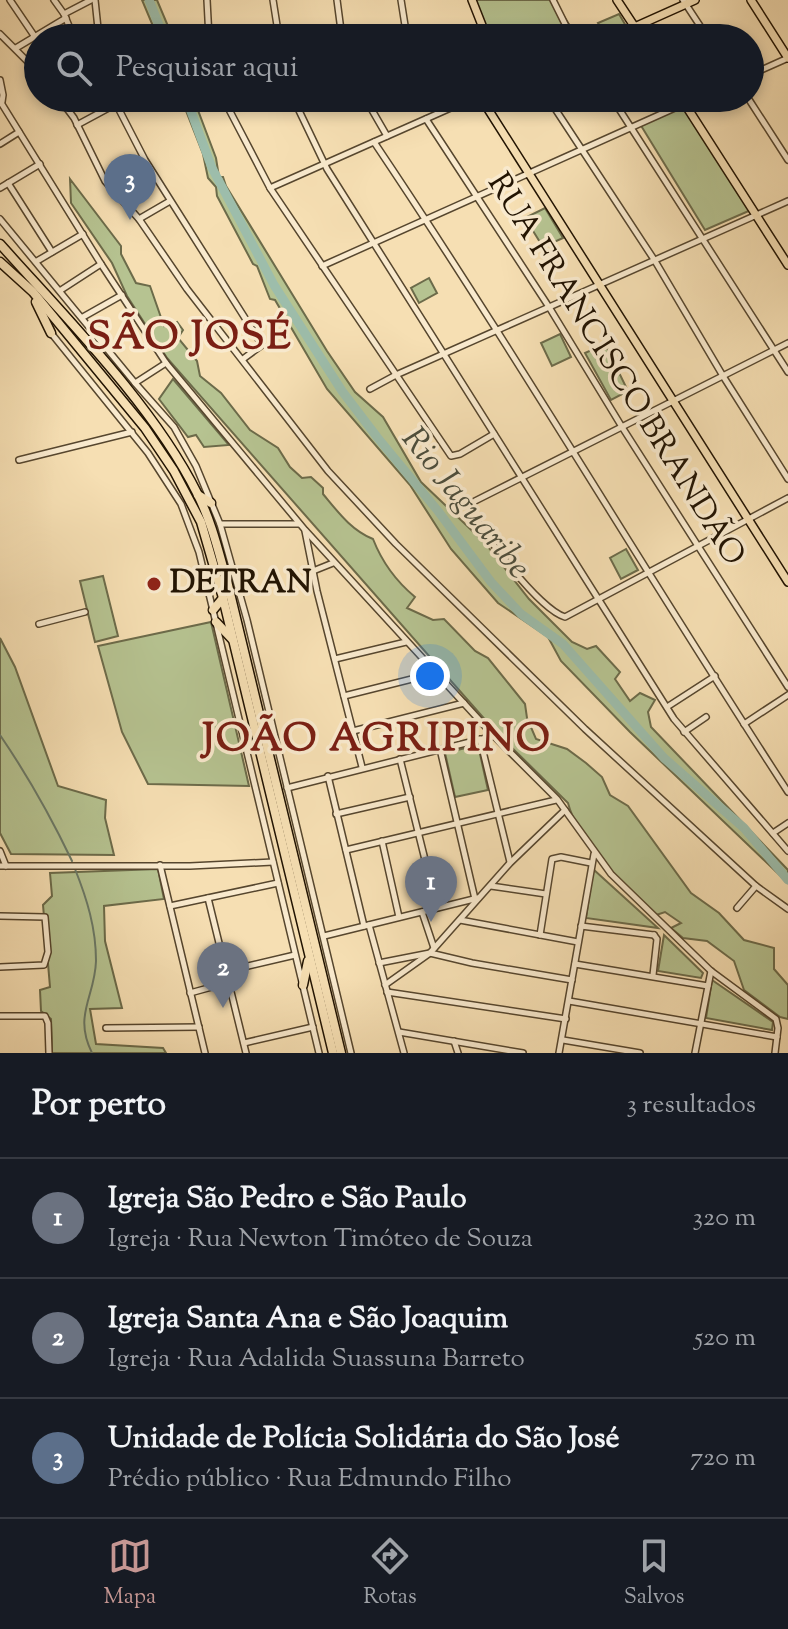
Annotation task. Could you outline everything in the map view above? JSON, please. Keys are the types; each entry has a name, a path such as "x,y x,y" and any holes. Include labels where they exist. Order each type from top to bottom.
{"highway":[{"path":"0,244 154,423 198,495 214,536 341,1053"},
{"path":"0,262 16,276 145,428 174,471 201,522 223,598 333,1053"},
{"path":"16,276 40,308 51,333"},
{"path":"198,495 211,503"},
{"path":"214,536 220,524"},
{"path":"213,610 223,598"},
{"path":"216,622 232,639"},
{"path":"303,985 309,957"}],"main road":[{"path":"472,0 481,24"},
{"path":"617,0 632,24"},
{"path":"640,24 684,2 695,0"},
{"path":"751,0 788,58"},
{"path":"490,112 788,582"},
{"path":"690,112 788,265"}],"street":[{"path":"10,0 26,24"},
{"path":"54,0 68,24"},
{"path":"54,24 93,0 97,24"},
{"path":"207,0 208,24"},
{"path":"273,0 277,24"},
{"path":"337,0 340,24"},
{"path":"401,0 405,24"},
{"path":"553,0 565,24"},
{"path":"684,2 699,24"},
{"path":"0,34 24,57"},
{"path":"16,48 24,43"},
{"path":"764,69 788,58"},
{"path":"0,80 3,95 0,102 166,363 333,563 557,799 611,874 711,971 777,1021 775,1053"},
{"path":"68,112 105,181 139,219 187,289 328,471 396,544 585,729 756,886 788,909"},
{"path":"77,125 96,112"},
{"path":"119,112 170,201 262,345 243,359"},
{"path":"230,112 270,188 451,456 455,457 494,434"},
{"path":"300,112 324,163 667,707 684,732 788,851"},
{"path":"373,112 387,136"},
{"path":"270,188 440,112"},
{"path":"557,112 655,261 788,479"},
{"path":"621,112 788,372"},
{"path":"322,266 582,151 662,112"},
{"path":"757,112 788,160"},
{"name":"RUA FRANCISCO BRANDÃO","path":"426,119 549,307 788,687"},
{"path":"0,144 19,132"},
{"path":"374,142 497,330 646,572 788,792"},
{"path":"0,188 40,164"},
{"path":"8,183 52,252"},
{"path":"139,219 170,201"},
{"path":"370,389 788,201"},
{"path":"0,219 174,427 196,466 220,524 247,620 351,1053"},
{"path":"37,261 83,234"},
{"path":"61,290 101,264"},
{"path":"83,317 122,295"},
{"path":"51,333 154,460 184,510 199,552 319,1053"},
{"path":"788,343 471,504 472,511 515,573 563,617 788,498"},
{"path":"135,383 166,363"},
{"path":"19,460 132,432"},
{"path":"220,524 300,524"},
{"path":"305,530 362,767"},
{"path":"313,571 333,563"},
{"path":"39,624 85,612"},
{"path":"335,659 406,642"},
{"path":"344,696 436,673"},
{"path":"667,707 715,676"},
{"path":"744,724 788,695"},
{"path":"353,731 464,703"},
{"path":"684,732 706,717"},
{"path":"287,788 494,736"},
{"path":"480,739 510,863"},
{"path":"440,749 477,898"},
{"path":"400,759 437,908"},
{"path":"328,776 366,926 404,1053"},
{"path":"336,814 410,797"},
{"path":"346,850 557,799"},
{"path":"385,985 432,951 510,863 565,810"},
{"path":"773,833 788,823"},
{"path":"382,841 399,917"},
{"path":"0,851 3,866 273,862"},
{"path":"559,1053 594,854"},
{"path":"540,935 550,864 554,857 591,863"},
{"path":"160,865 205,1053"},
{"path":"170,906 278,883"},
{"path":"490,886 546,894"},
{"path":"737,908 756,886"},
{"path":"208,898 246,1053"},
{"path":"324,936 477,898"},
{"path":"422,912 432,951"},
{"path":"0,916 45,917 48,935 45,964 0,967"},
{"path":"460,920 578,942"},
{"path":"654,935 663,925"},
{"path":"581,926 654,935"},
{"path":"653,975 657,939 654,935"},
{"path":"379,963 432,951 472,963 572,980"},
{"path":"227,971 295,955"},
{"path":"575,964 708,986"},
{"path":"695,1053 711,971"},
{"path":"190,993 230,982"},
{"path":"387,992 566,1019"},
{"path":"569,1001 777,1037"},
{"path":"0,1016 45,1016 49,1053"},
{"path":"106,1028 199,1027"},
{"path":"244,1043 313,1027"},
{"path":"399,1032 523,1053"},
{"path":"563,1040 640,1053"},
{"path":"454,1041 458,1053"},
{"path":"576,1053 577,1043"}],"green space":[{"path":"142,0 157,0 167,24 152,24"},
{"path":"475,0 553,0 569,24 483,24"},
{"path":"619,14 625,24 599,24"},
{"path":"186,112 199,112 216,158 219,177 223,177 327,351 355,392 383,417 421,482 485,543 529,599 572,642 587,649 596,646 620,672 615,679 630,701 640,693 655,700 648,712 651,727 788,870 788,883 630,732 561,661 548,637 498,603 451,549 410,485 327,389 275,300 270,299 257,266 253,264 217,196 216,187 208,178 203,154"},
{"path":"667,112 687,112 751,210 705,230 640,124"},
{"path":"70,179 121,246 121,254 136,283 150,286 164,326 177,322 183,330 178,338 197,361 200,376 221,393 250,430 278,448 290,467 302,478 311,477 323,488 323,494 345,520 373,539 391,571 415,597 407,608 433,620 444,619 475,651 488,658 525,704 536,739 567,749 602,777 610,795 628,806 691,893 719,913 744,940 774,948 774,969 788,985 788,1019 780,1017 744,990 734,961 707,941 683,938 671,928 681,923 665,912 656,915 618,878 582,834 568,803 495,731 167,358 127,296 112,263 71,203"},
{"path":"545,208 563,238 543,247 525,218"},
{"path":"429,278 437,293 419,303 411,288"},
{"path":"560,334 571,357 552,366 541,343"},
{"path":"605,344 628,391 611,400 585,353"},
{"path":"173,379 229,445 204,447 196,435 188,437 159,399"},
{"path":"626,549 638,570 621,579 610,558"},
{"path":"103,576 118,636 95,642 80,581"},
{"path":"211,622 249,786 148,784 122,732 98,646"},
{"path":"0,638 15,667 58,786 106,800 105,818 114,855 11,854 0,833"},
{"path":"478,745 488,790 455,797 445,753"},
{"path":"158,869 164,899 104,906 105,941 122,1008 90,1009 96,1044 163,1048 166,1053 52,1053 51,1019 41,1011 40,990 50,987 43,905 52,896 50,873"},
{"path":"593,869 658,928 586,918"},
{"path":"664,935 703,973 701,978 658,971"},
{"path":"712,980 773,1022 772,1030 706,1018"}],"waterway":[{"name":"Rio Jaguaribe","path":"149,0 158,24"},
{"name":"Rio Jaguaribe","path":"191,112 212,168 274,285 342,391 377,437 491,582 521,614 563,644 664,758 744,828 788,880"},
{"path":"0,735 39,797 72,861"},
{"path":"75,869 90,914 96,949 95,974 84,1028 92,1053"}],"place":[{"name":"Unidade de Polícia Solidária do São José","path":"130,220"},
{"name":"DETRAN","path":"154,584"},
{"name":"Igreja São Pedro e São Paulo","path":"431,922"},
{"name":"Igreja Santa Ana e São Joaquim","path":"223,1008"}],"district":[{"name":"SÃO JOSÉ","path":"190,338"},
{"name":"JOÃO AGRIPINO","path":"377,740"}]}
